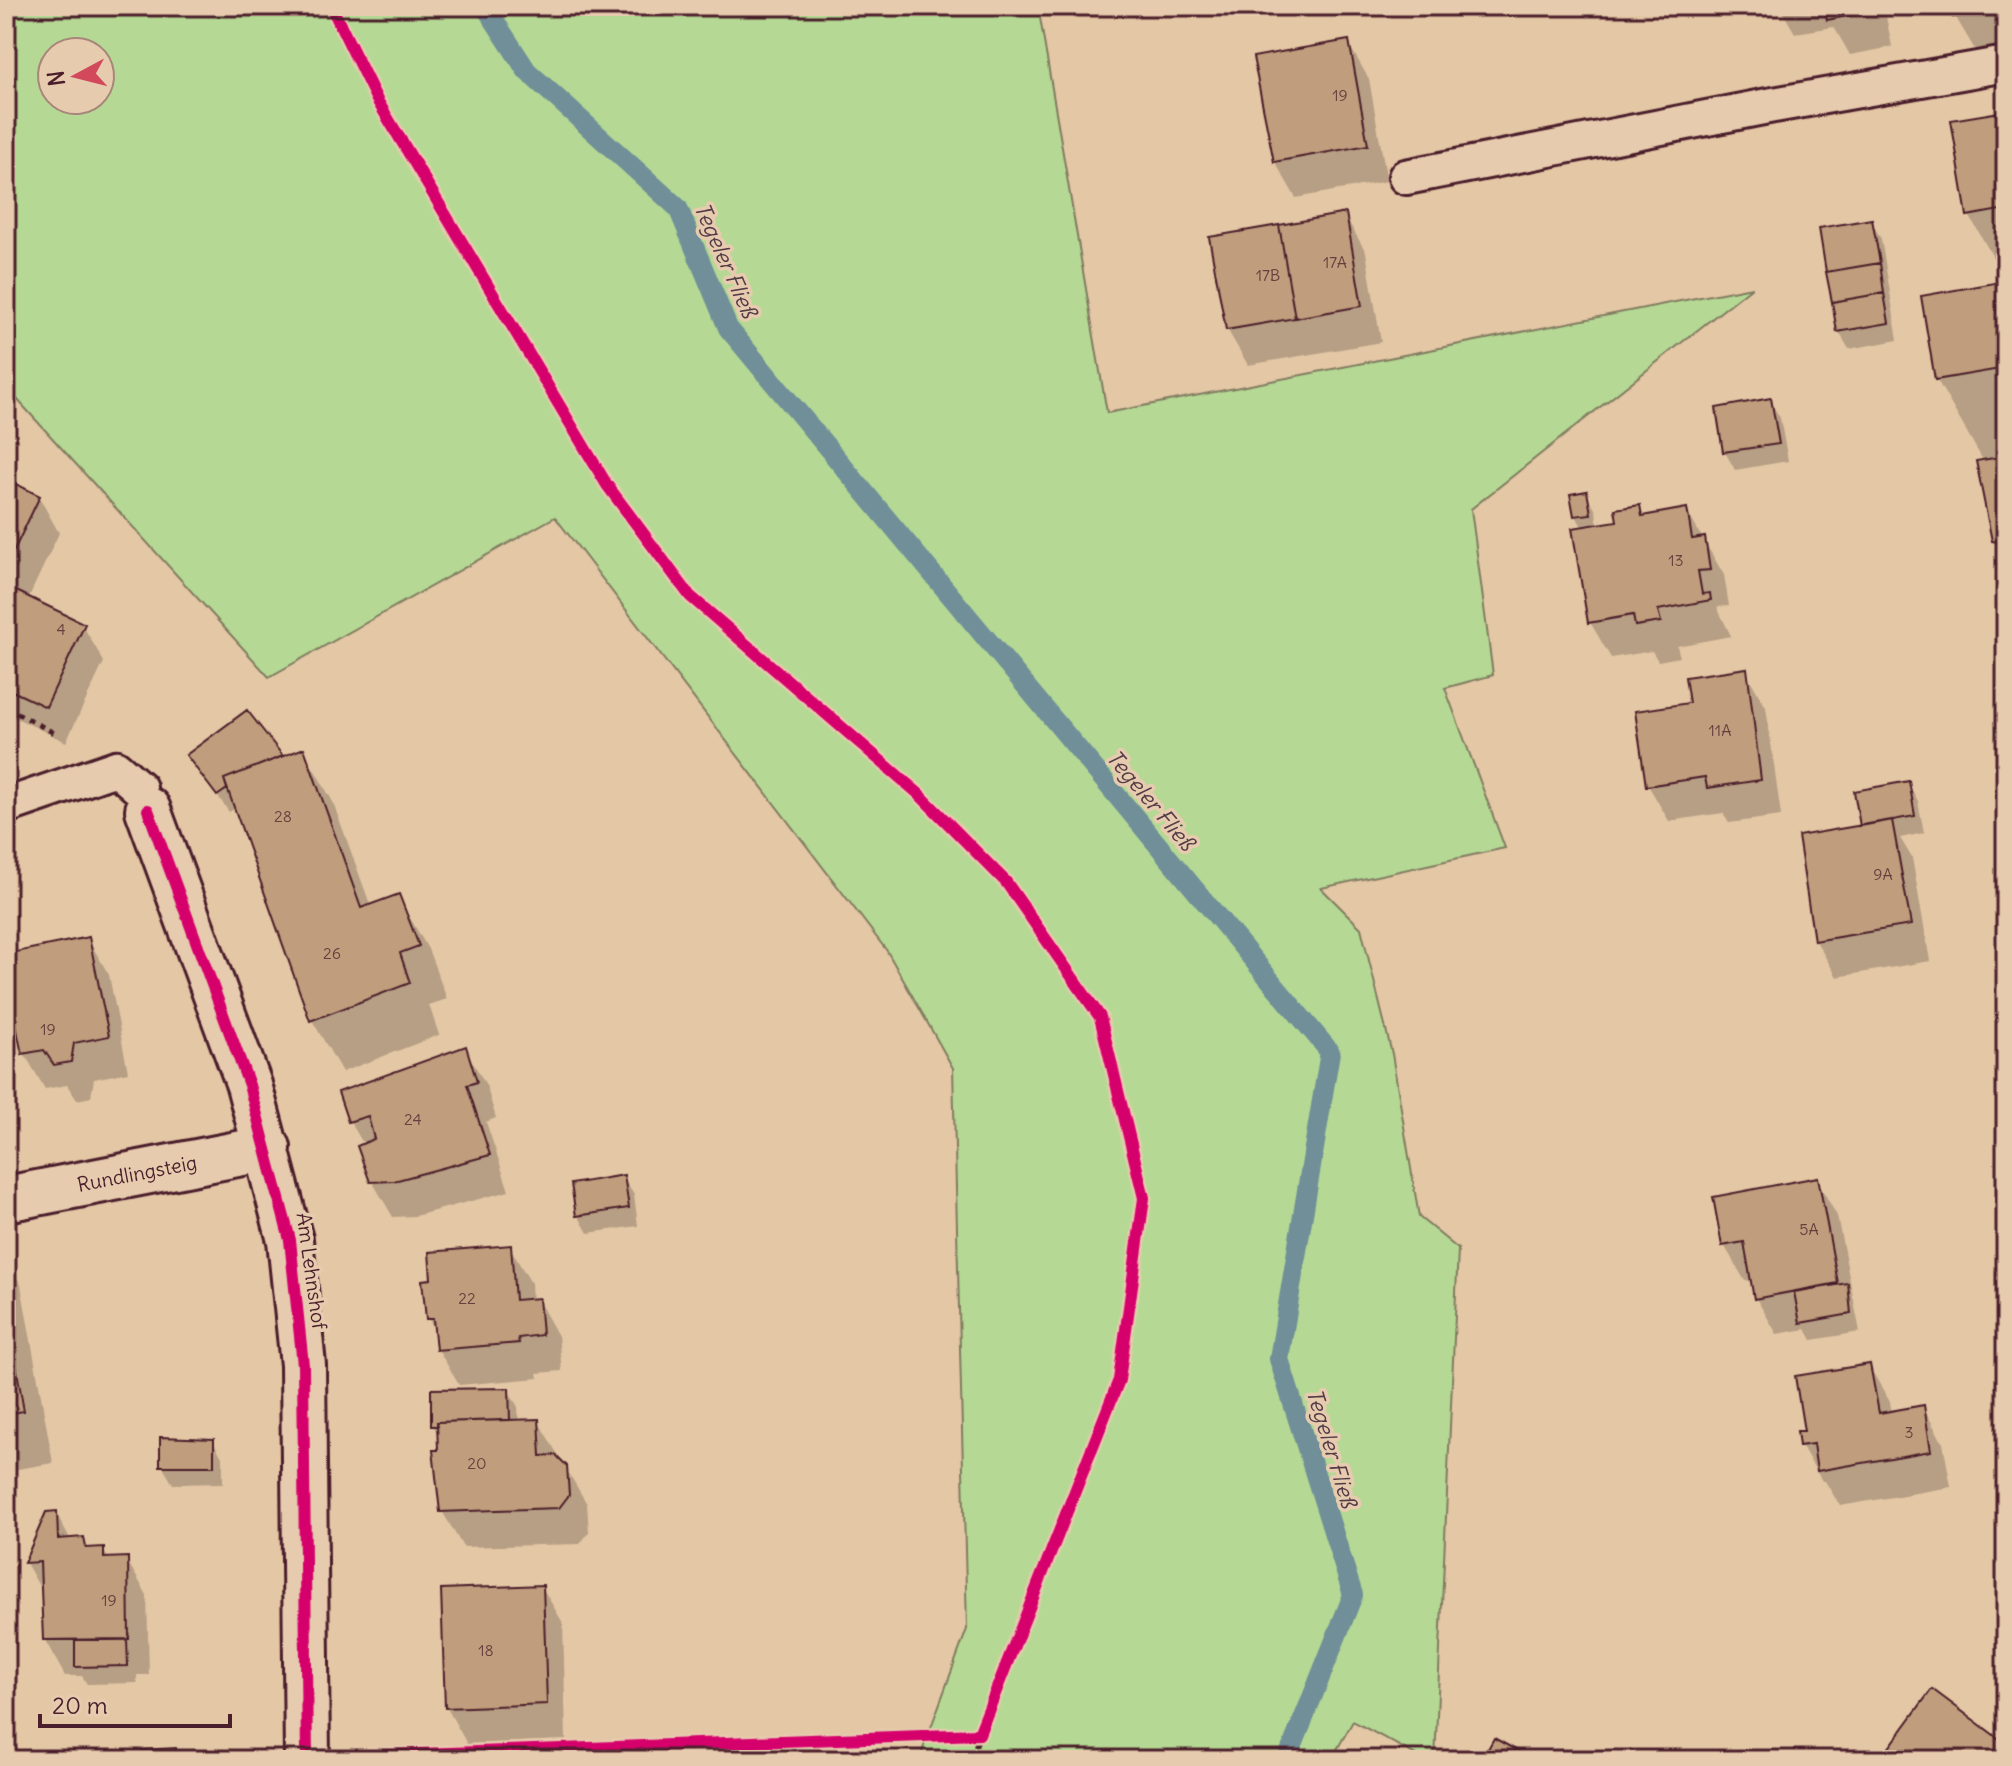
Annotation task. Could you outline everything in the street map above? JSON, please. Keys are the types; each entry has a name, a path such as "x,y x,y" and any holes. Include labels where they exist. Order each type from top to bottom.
{"street":[{"name":"Am Lehnshof","path":"144,799 221,1005 268,1148 290,1240 303,1365 307,1759"},
{"name":"Rundlingsteig","path":"6,1199 268,1148"}],"lane":[{"path":"1406,177 1768,106 2006,64"},
{"path":"6,806 116,768 144,799"}],"path":[{"path":"331,6 377,100 607,485 690,596 919,794 1006,882 1100,1017 1144,1198 1119,1380 970,1760"},
{"path":"307,1759 979,1734"}],"green space":[{"path":"6,6 1038,6 1107,413 1752,287 1471,509 1493,675 1445,688 1505,848 1321,888 1361,928 1392,1054 1419,1217 1458,1249 1435,1760 1425,1760 1353,1721 1331,1760 919,1760 967,1629 953,1068 887,951 555,517 269,677 6,387"}],"building":[{"path":"1824,6 1871,6 1872,11 1827,20"},
{"path":"1951,6 2006,6 2006,9 1953,17"},
{"path":"1349,40 1368,145 1274,162 1253,57"},
{"path":"2006,111 2006,209 1967,216 1951,120"},
{"path":"1346,213 1362,306 1295,318 1279,225"},
{"path":"1872,219 1880,263 1826,272 1819,228"},
{"path":"1279,225 1295,318 1226,330 1209,237"},
{"path":"1880,263 1884,293 1832,302 1826,272"},
{"path":"2006,281 2006,368 1935,380 1921,296"},
{"path":"1884,293 1889,323 1837,332 1832,302"},
{"path":"1771,398 1779,444 1723,452 1716,408"},
{"path":"2006,456 2006,543 1992,541 1976,461"},
{"path":"6,479 40,496 6,567"},
{"path":"1587,491 1591,514 1574,516 1570,494"},
{"path":"1640,505 1642,516 1687,508 1692,539 1705,537 1710,570 1698,571 1702,594 1710,593 1711,600 1658,610 1661,622 1635,626 1633,615 1588,623 1572,528 1617,521 1615,509"},
{"path":"6,586 85,624 46,707 6,688"},
{"path":"1747,668 1761,780 1707,788 1705,777 1646,786 1635,711 1689,703 1685,677"},
{"path":"247,710 283,756 224,779 227,789 217,796 186,755"},
{"path":"304,748 361,908 399,894 419,946 400,953 410,983 310,1021 224,779"},
{"path":"1909,781 1915,816 1860,826 1854,791"},
{"path":"1892,820 1911,925 1814,941 1798,836"},
{"path":"89,937 109,1036 74,1043 71,1062 54,1065 44,1050 22,1054 6,978 6,954"},
{"path":"466,1046 477,1082 467,1085 490,1155 394,1181 370,1182 357,1146 374,1139 368,1116 348,1122 338,1092"},
{"path":"624,1175 629,1208 576,1216 571,1184"},
{"path":"1818,1177 1838,1283 1754,1299 1744,1242 1722,1246 1713,1197"},
{"path":"511,1245 515,1300 539,1298 542,1335 518,1338 519,1343 436,1350 433,1319 426,1319 422,1280 431,1279 429,1252"},
{"path":"1848,1283 1851,1314 1800,1323 1794,1292"},
{"path":"6,1308 24,1411 6,1414"},
{"path":"1870,1364 1879,1413 1924,1405 1931,1451 1817,1471 1813,1444 1799,1446 1797,1431 1804,1431 1795,1376"},
{"path":"509,1388 510,1420 437,1422 438,1426 431,1426 431,1389"},
{"path":"539,1419 541,1456 556,1455 567,1466 569,1495 559,1508 440,1512 433,1450 438,1450 437,1422"},
{"path":"160,1437 214,1439 214,1466 160,1466"},
{"path":"57,1511 58,1539 84,1537 86,1548 104,1547 104,1558 128,1557 129,1639 43,1640 40,1562 24,1563 46,1512"},
{"path":"543,1585 547,1704 445,1708 441,1589"},
{"path":"75,1640 127,1640 128,1666 75,1667"},
{"path":"1932,1689 2006,1744 2006,1760 1880,1760"},
{"path":"1494,1738 1534,1760 1482,1760"},
{"path":"176,1748 177,1760 143,1760 142,1750"}],"waterway":[{"name":"Tegeler Fließ","path":"485,6 527,71 678,208 728,328 1330,1052 1279,1359 1353,1595 1287,1760"}],"cycle path":[{"path":"307,1758 979,1734 1119,1380 1144,1198 1100,1017 1006,882 919,794 690,596 607,485 377,100 331,6"},
{"path":"148,810 249,1085 290,1240 303,1365 307,1760"}]}
